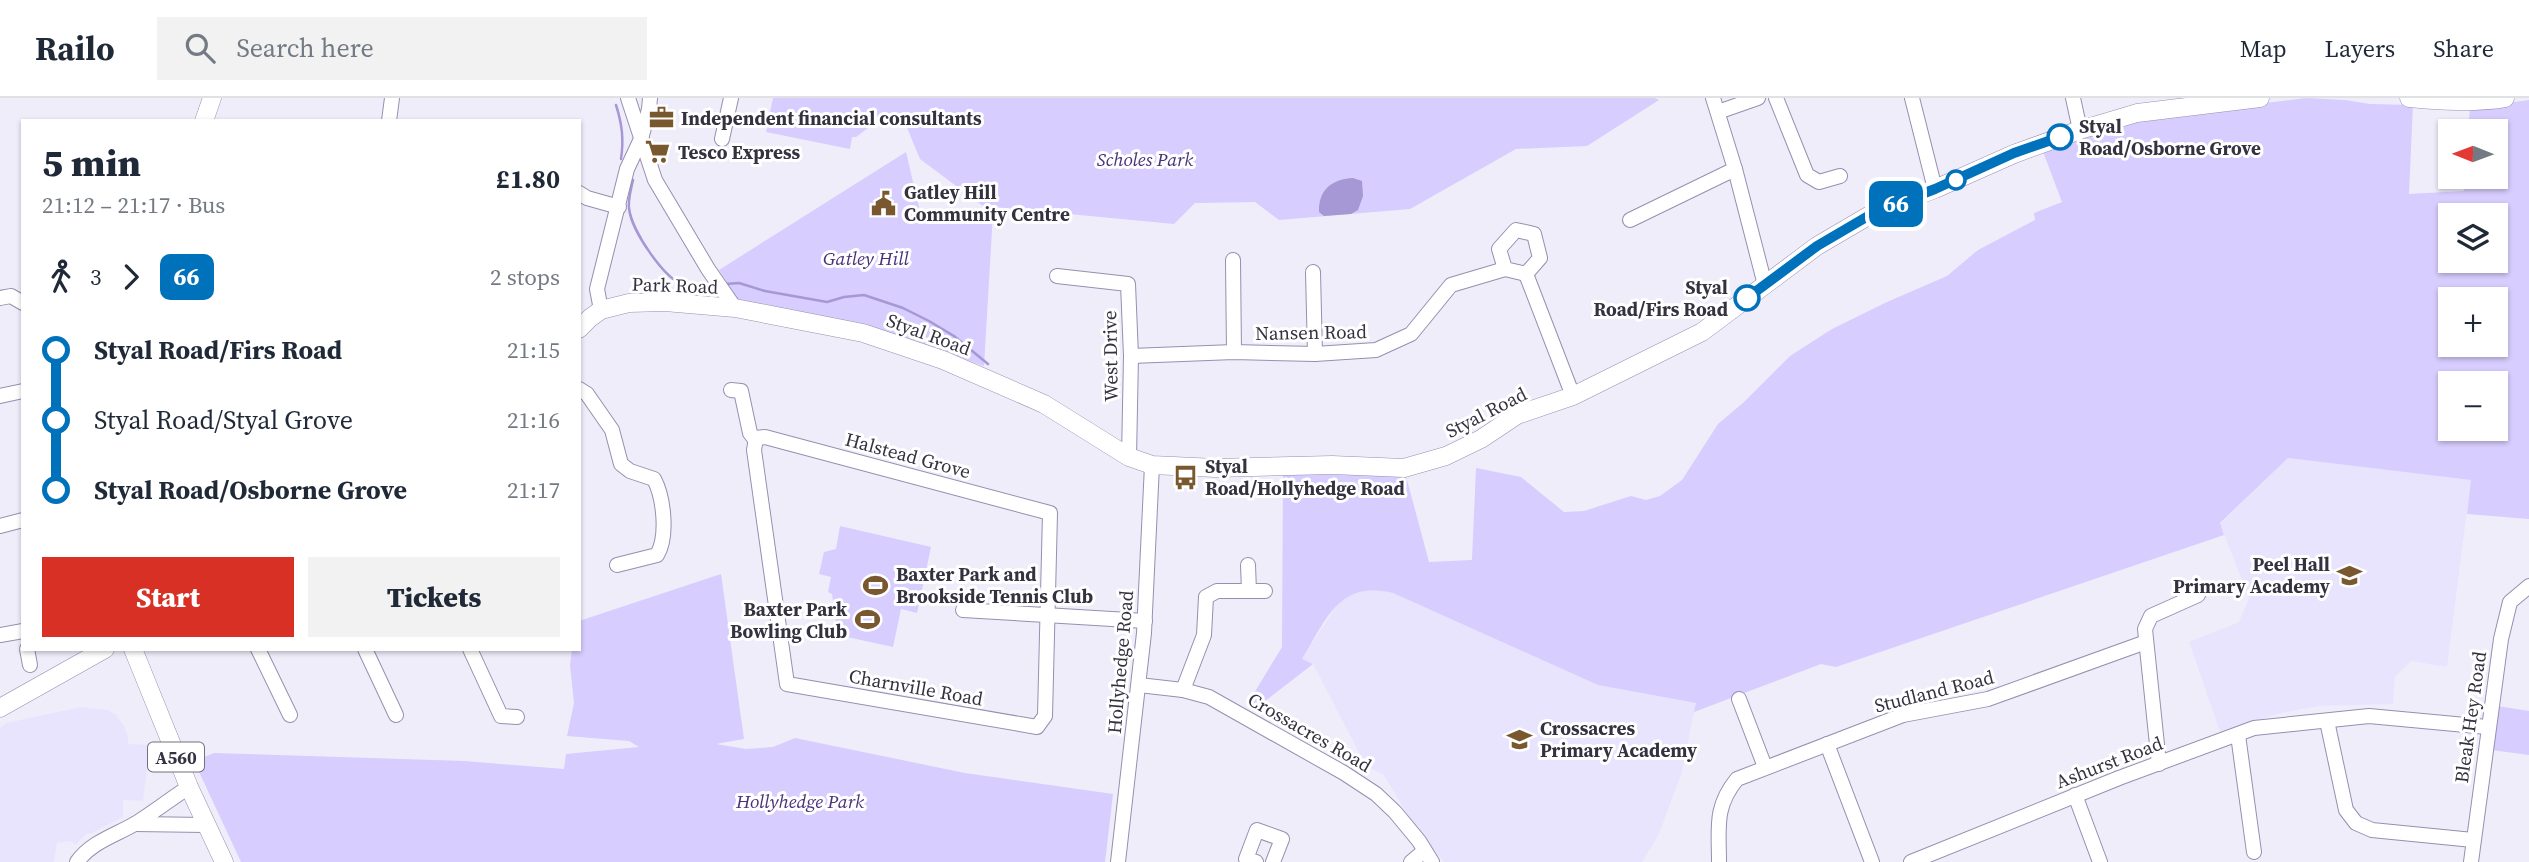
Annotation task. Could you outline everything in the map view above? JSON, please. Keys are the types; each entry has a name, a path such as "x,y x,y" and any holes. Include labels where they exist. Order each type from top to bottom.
{"main road":[{"path":"205,119 212,98"},
{"name":"Styal Road","path":"735,309 863,333 943,360 1044,404 1129,457 1152,465 1216,468 1332,465 1404,468 1446,456 1481,439 1517,415 1573,396 1702,332 1817,246 1875,212 1935,189 2014,153 2137,113 2193,102 2260,98"},
{"path":"2409,98 2458,101 2505,98"},
{"name":"Park Road","path":"581,327 601,310 646,301 735,309"},
{"path":"1,704 101,651"},
{"name":"A560","path":"135,651 188,787 224,862"}],"street":[{"path":"389,119 391,98"},
{"path":"628,98 655,180 735,309"},
{"path":"601,310 597,289 627,169 641,139 650,98"},
{"path":"722,139 731,98"},
{"path":"1758,98 1716,105 1765,285"},
{"path":"1776,98 1813,182 1840,176"},
{"path":"1912,98 1935,189"},
{"path":"2073,98 2080,130"},
{"path":"1630,220 1735,169"},
{"path":"581,194 619,207"},
{"path":"1516,230 1534,234 1541,258 1526,274 1505,269 1499,249 1516,230"},
{"path":"1233,260 1234,352"},
{"name":"Nansen Road","path":"1131,356 1234,352 1315,354 1376,350 1411,334 1451,285 1505,269"},
{"path":"1313,272 1315,354"},
{"path":"1526,274 1573,396"},
{"name":"West Drive","path":"1057,276 1128,284 1131,356 1129,457"},
{"path":"0,298 11,296 21,302"},
{"path":"581,390 587,394 612,430 621,464 630,471 654,479 659,488 664,544 657,555 617,565"},
{"path":"731,390 741,391 750,433 756,440"},
{"path":"0,396 21,391"},
{"name":"Halstead Grove","path":"756,440 765,437 1050,513 1048,615"},
{"name":"Charnville Road","path":"756,440 755,462 787,684 1037,727 1045,716 1048,615"},
{"name":"Hollyhedge Road","path":"1118,862 1145,621 1152,465"},
{"path":"0,526 21,521"},
{"path":"1248,565 1249,590"},
{"name":"Bleak Hey Road","path":"2471,862 2487,727 2501,639 2510,602 2529,586"},
{"path":"1183,690 1204,635 1206,597 1217,591 1265,591"},
{"path":"2159,764 2145,629 2151,616 2198,595"},
{"path":"963,610 1145,621"},
{"path":"0,635 21,631"},
{"name":"Studland Road","path":"1718,862 1720,809 1725,793 1737,779 1903,715 1987,699 2146,642"},
{"path":"27,651 30,664"},
{"path":"259,651 290,715"},
{"path":"366,651 396,715"},
{"path":"471,651 501,716 517,717"},
{"name":"Crossacres Road","path":"1139,685 1183,690 1209,697 1357,781 1395,811 1428,856"},
{"path":"1739,699 1765,768"},
{"name":"Ashurst Road","path":"1911,862 1929,859 2075,795 2254,728 2369,716 2487,727"},
{"path":"2327,721 2346,810 2356,823 2372,830 2473,841"},
{"path":"2238,735 2254,852"},
{"path":"1827,744 1872,862"},
{"path":"77,862 83,854 107,836 135,824 188,787"},
{"path":"2075,795 2100,862"},
{"path":"135,824 206,825"},
{"path":"1256,862 1246,859 1257,830 1282,839 1273,862"},
{"path":"1411,862 1428,856"}],"shaded area":[{"path":"1353,178 1362,181 1363,196 1358,210 1351,214 1324,216 1319,212 1321,197 1328,187 1339,180"},
{"name":"Peel Hall Primary Academy","path":"2288,458 2471,480 2447,667 2411,661 2395,677 2393,704 2319,706 2277,714 2220,732 2189,642 2239,622 2249,598 2220,524"},
{"name":"Crossacres Primary Academy","path":"1362,590 1393,593 1598,685 1696,703 1682,772 1659,834 1642,862 1444,862 1415,827 1383,774 1366,766 1313,664 1302,659 1340,600"},
{"path":"81,707 108,710 116,715 124,726 128,744 150,745 143,801 123,800 123,817 86,834 77,845 70,841 57,843 54,862 0,862 0,728 6,723"}],"green space":[{"name":"Scholes Park","path":"773,98 1659,100 1587,146 1516,149 1410,209 1279,220 1255,202 1195,203 1174,224 983,206 920,159 903,118 868,128 852,137 850,149 766,132"},
{"path":"2306,98 2413,105 2409,194 2464,189 2508,189 2508,119 2469,119 2470,108 2529,100 2529,519 2467,514 2471,480 2288,458 2220,523 2224,535 1836,667 1821,664 1694,712 1696,703 1598,685 1393,593 1375,590 1359,592 1336,606 1302,659 1313,664 1256,708 1248,703 1282,647 1283,472 1406,476 1429,562 1472,560 1476,468 1521,477 1564,512 1584,511 1631,496 1646,500 1660,496 1682,480 1718,424 1790,356 1832,329 1947,276 1978,250 2035,220 2034,213 2062,202 2042,149 2132,119"},
{"name":"Gatley Hill","path":"906,152 922,220 955,221 993,213 984,366 868,326 741,304 719,270"},
{"name":"Baxter Park and Brookside Tennis Club","path":"840,526 931,547 917,613 901,609 893,647 838,635 832,594 828,592 831,577 819,574 824,552 836,549"},
{"name":"Hollyhedge Park","path":"721,574 744,739 716,744 746,749 773,747 795,738 965,773 1113,794 1105,862 241,862 194,761 214,753 464,761 564,769 566,754 639,747 629,741 567,736 574,703 570,665 572,651 581,651 581,620"},
{"path":"2491,705 2529,711 2529,755 2484,749"}],"waterway":[{"path":"616,105 622,132 621,159"},
{"path":"633,180 629,201 631,217 650,253 677,282 691,288 713,287"},
{"path":"726,284 739,283 765,291 827,302 864,295 903,308 929,321 954,336 988,364"}],"bus line":[{"name":"66","path":"1747,298 1817,246 1875,212 1935,189 2014,153 2060,137"}],"place":[{"name":"Independent financial consultants","path":"661,118"},
{"name":"Styal Road/Osborne Grove","path":"2060,137"},
{"name":"Tesco Express","path":"658,152"},
{"name":"Gatley Hill Community Centre","path":"884,203"},
{"name":"Styal Road/Firs Road","path":"1747,298"},
{"name":"Styal Road/Hollyhedge Road","path":"1185,477"},
{"name":"Peel Hall Primary Academy","path":"2350,575"},
{"name":"Baxter Park and Brookside Tennis Club","path":"876,585"},
{"name":"Baxter Park Bowling Club","path":"867,620"},
{"name":"Crossacres Primary Academy","path":"1520,739"}]}
